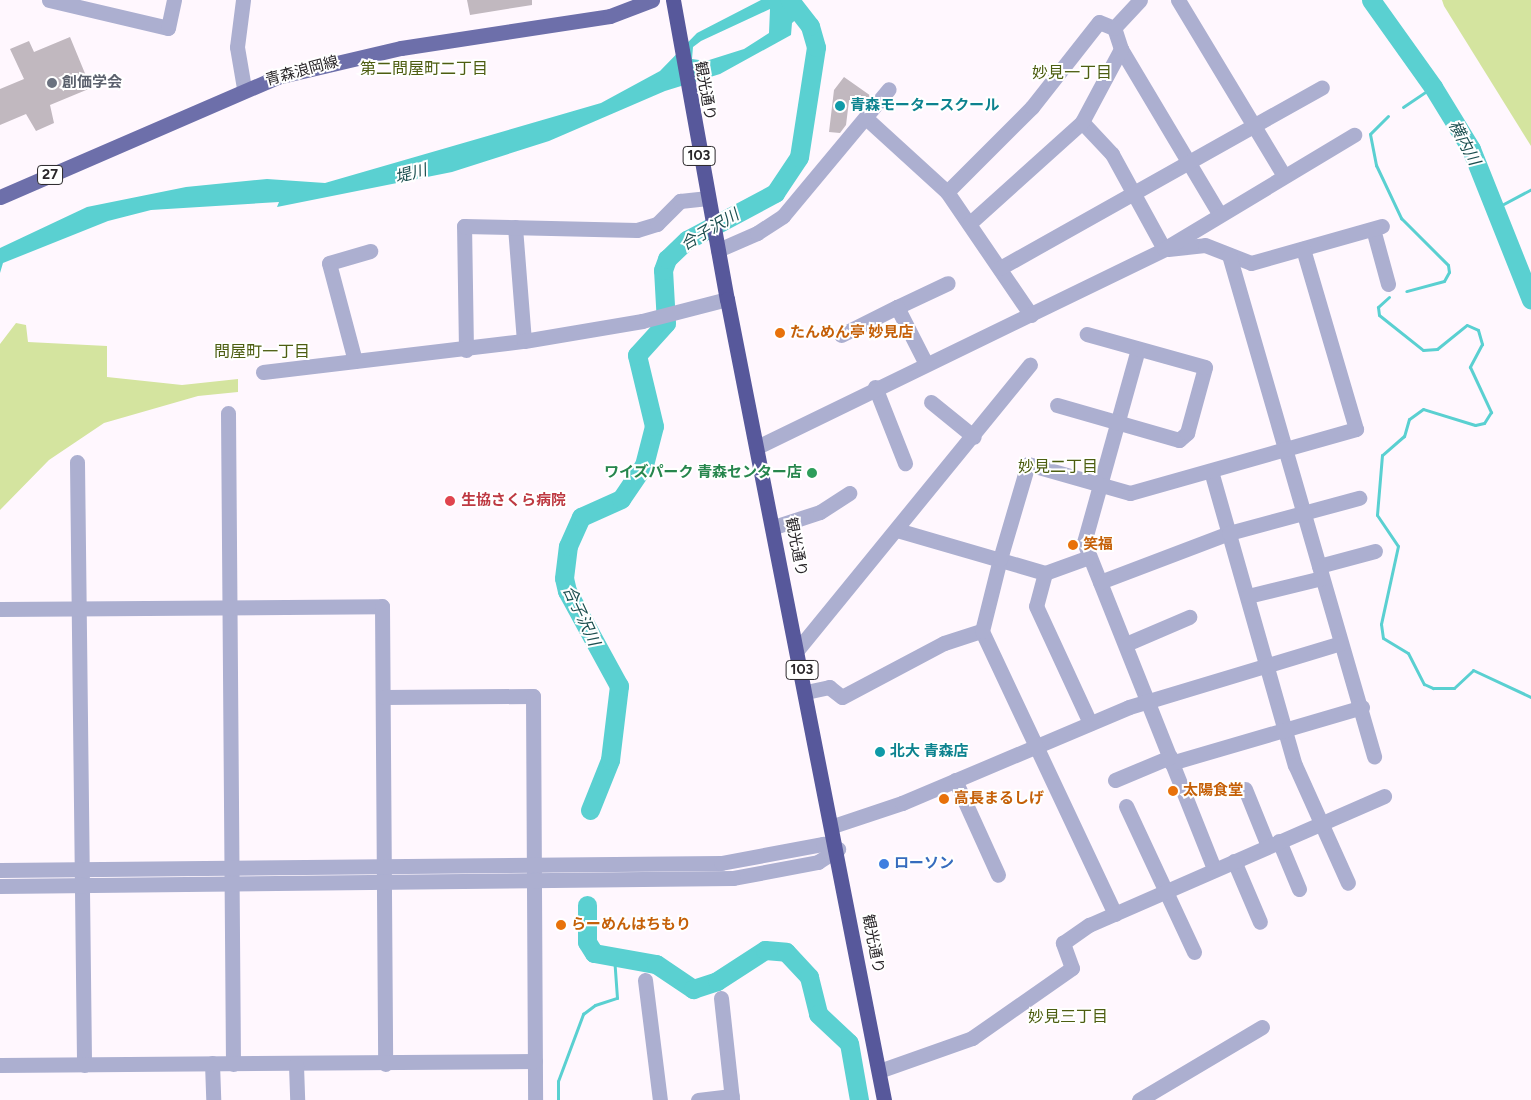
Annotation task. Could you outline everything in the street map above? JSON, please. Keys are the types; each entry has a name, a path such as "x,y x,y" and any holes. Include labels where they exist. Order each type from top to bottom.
{"highway":[{"name":"観光通り","path":"673,0 690,108 838,849 884,1100"}],"main road":[{"name":"青森浪岡線","path":"0,197 244,88 392,50 610,16 652,0"}],"street":[{"path":"49,0 168,28 174,0"},
{"path":"243,0 237,47 244,88"},
{"path":"1114,28 1140,0"},
{"path":"1178,0 1255,124 1284,176"},
{"path":"947,192 1032,107 1100,22 1114,28 1121,49 1220,215"},
{"path":"970,223 1082,122 1121,49"},
{"path":"1000,268 1135,196 1255,124 1322,87"},
{"path":"717,246 783,216 867,119 889,90"},
{"path":"867,119 947,192 970,223 1031,315"},
{"path":"1082,122 1112,154 1164,250"},
{"path":"757,447 875,387 1031,315 1164,250 1354,135"},
{"path":"466,350 464,226 637,230 657,224 680,201 708,200"},
{"path":"515,227 524,341"},
{"path":"1164,250 1205,244 1250,263 1377,228 1388,284"},
{"path":"1115,914 1033,748 982,631 1000,559 1028,464 1130,493 1356,428 1303,249"},
{"path":"355,361 329,263 370,251"},
{"path":"1229,255 1341,643 1362,707 1374,756"},
{"path":"841,335 948,283"},
{"path":"263,372 466,350 524,341 642,321 727,299"},
{"path":"897,307 926,364"},
{"path":"1057,405 1179,440 1187,434 1205,367 1087,334"},
{"path":"1138,349 1085,534 1089,557 1150,701 1170,760 1214,870"},
{"path":"798,649 974,437 1030,366"},
{"path":"875,387 905,463"},
{"path":"931,402 974,437"},
{"path":"228,413 233,1064"},
{"path":"76,462 80,885 84,1065"},
{"path":"1210,471 1248,596 1284,731 1348,883"},
{"path":"774,528 820,512 849,493"},
{"path":"1100,582 1229,533 1359,498"},
{"path":"897,530 1045,573 1089,557"},
{"path":"1248,596 1321,572 1376,551"},
{"path":"1045,573 1036,606 1090,723"},
{"path":"0,609 382,606 385,1064"},
{"path":"1126,644 1189,616"},
{"path":"806,692 830,687 842,697 944,643 982,631"},
{"path":"833,826 955,780 1090,723 1150,701 1341,643"},
{"path":"384,697 533,696 536,1100"},
{"path":"1115,780 1170,760 1284,731 1362,707"},
{"path":"955,780 998,875"},
{"path":"1244,789 1299,889"},
{"path":"879,1071 972,1038 1072,968 1063,943 1115,914 1273,843 1384,796"},
{"path":"1126,806 1194,952"},
{"path":"0,870 384,866 535,873 733,878 818,862 838,849"},
{"path":"1234,861 1260,922"},
{"path":"0,886 384,882 535,873"},
{"path":"645,980 660,1100"},
{"path":"698,1100 732,1098 721,998"},
{"path":"1139,1100 1262,1027"},
{"path":"0,1065 296,1065 535,1061"},
{"path":"212,1064 213,1100"},
{"path":"296,1065 297,1100"}],"green space":[{"path":"1442,0 1531,0 1531,146 1444,6"},
{"path":"16,323 26,325 28,342 107,346 107,377 182,385 238,379 238,392 198,396 104,423 49,460 0,510 0,344"}],"water":[{"name":"堤川","path":"761,0 800,0 802,14 792,23 791,35 720,74 665,91 549,141 452,172 277,207 279,202 151,210 108,221 3,263 0,273 0,248 87,207 186,187 267,179 325,183 601,103 660,71 697,33","holes":["770,9 769,33 744,49 706,61 692,59 693,47 701,41"]}],"building":[{"path":"467,0 532,0 532,5 470,15"},
{"name":"創価学会","path":"70,37 91,88 50,105 54,123 36,131 26,114 0,125 0,89 24,79 10,49 29,41 34,52"},
{"name":"青森モータースクール","path":"844,77 871,96 860,109 849,101 846,125 840,133 829,132 834,90"}],"waterway":[{"name":"合子沢川","path":"590,810 610,760 619,686 567,591 564,578 568,546 581,517 621,499 644,465 654,426 637,355 666,323 663,270 667,259 687,240 775,193 799,157 816,47 810,26 790,0"},
{"name":"横内川","path":"1371,0 1433,87 1471,149 1531,300"},
{"path":"1403,107 1433,87"},
{"path":"1388,116 1370,134 1376,165 1401,218 1448,265 1449,272 1444,281 1406,291"},
{"path":"1496,208 1531,189"},
{"path":"1389,297 1378,307 1379,315 1423,350 1437,349 1467,325 1478,330 1482,344 1470,367 1491,412 1484,423 1475,425 1423,409 1409,419 1404,436 1382,455 1377,515 1398,546 1381,624 1383,638 1408,653 1424,684 1433,688 1454,688 1473,670 1531,697"},
{"name":"合子沢川","path":"587,905 587,942 594,953 656,964 693,989 717,981 765,950 786,952 809,977 818,1014 849,1043 859,1100"},
{"path":"558,1100 558,1081 583,1014 595,1005 617,998 614,956"}],"place":[{"name":"創価学会","path":"52,83"},
{"name":"青森モータースクール","path":"840,106"},
{"name":"たんめん亭 妙見店","path":"780,333"},
{"name":"ワイズパーク 青森センター店","path":"812,473"},
{"name":"生協さくら病院","path":"450,501"},
{"name":"笑福","path":"1073,545"},
{"name":"北大 青森店","path":"880,752"},
{"name":"太陽食堂","path":"1173,791"},
{"name":"高長まるしげ","path":"944,799"},
{"name":"ローソン","path":"884,864"},
{"name":"らーめんはちもり","path":"561,925"}],"district":[{"name":"第二問屋町二丁目","path":"424,69"},
{"name":"妙見一丁目","path":"1072,73"},
{"name":"問屋町一丁目","path":"262,352"},
{"name":"妙見二丁目","path":"1058,467"},
{"name":"妙見三丁目","path":"1068,1017"}]}
